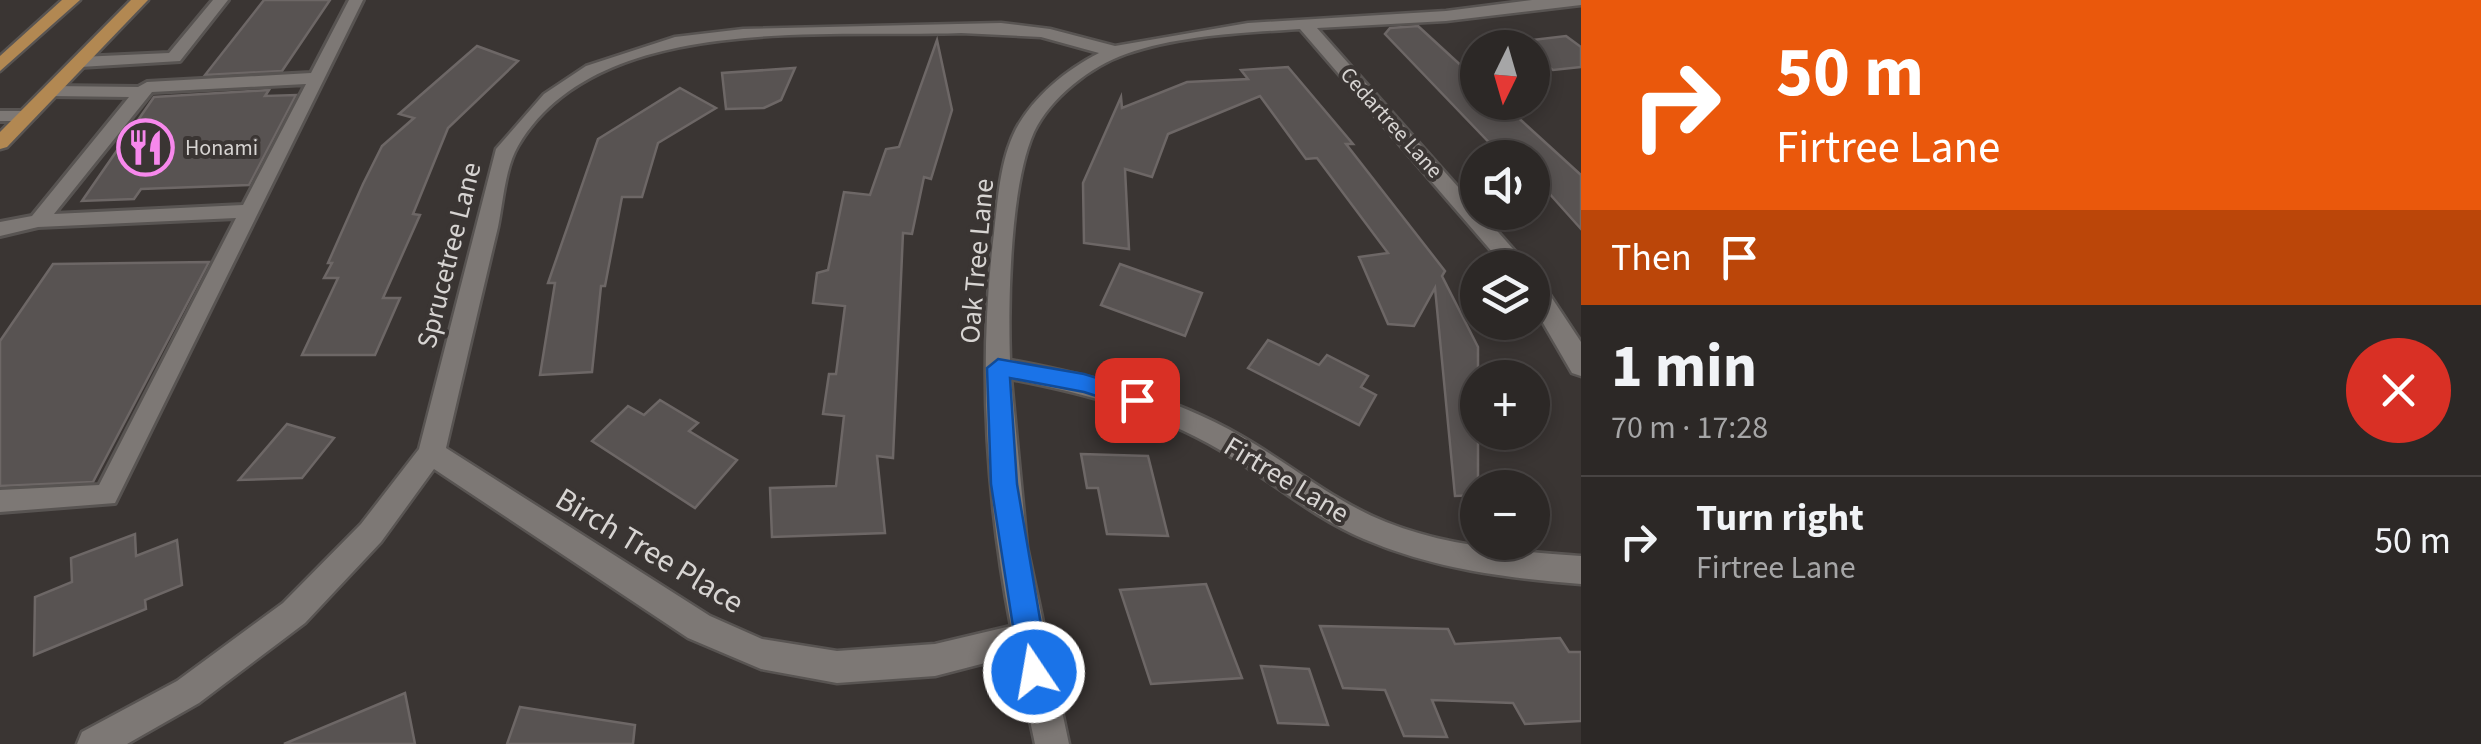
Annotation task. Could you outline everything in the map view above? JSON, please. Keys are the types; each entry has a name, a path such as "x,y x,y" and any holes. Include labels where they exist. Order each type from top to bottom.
{"main road":[{"path":"0,66 72,0"},
{"path":"0,143 140,0"}],"street":[{"name":"Oak Tree Lane","path":"1052,744 1026,637 1004,484 998,368 997,305 1004,231 1013,170 1028,124 1066,86 1115,52 1234,28 1496,12 1579,1"},
{"name":"Cedartree Lane","path":"1303,22 1503,250"},
{"name":"Sprucetree Lane","path":"94,744 188,692 294,614 371,533 431,453 506,149 531,114 564,86 607,62 650,48 706,37 979,28 1042,32 1115,52"},
{"path":"1550,310 1581,366"},
{"name":"Firtree Lane","path":"998,368 1084,383 1164,408 1388,535 1462,560 1581,570"},
{"name":"Birch Tree Place","path":"431,453 699,628 762,654 837,667 935,660 1026,637"}],"lane":[{"path":"80,62 174,58 221,0"},
{"path":"0,501 106,495 356,0"},
{"path":"38,221 146,87 318,78"},
{"path":"52,91 142,92"},
{"path":"0,116 27,116"},
{"path":"0,229 38,221 251,211"}],"building":[{"path":"264,0 330,0 282,71 205,75"},
{"path":"1418,26 1460,64 1460,112 1385,34 1390,28"},
{"path":"1566,36 1581,47 1581,67 1550,68 1550,38"},
{"path":"937,40 952,110 931,179 924,177 912,234 903,233 893,458 877,456 885,533 772,537 770,488 836,486 844,416 823,414 829,374 836,374 845,306 813,303 817,273 828,270 844,192 870,195 886,149 899,147"},
{"path":"477,46 518,61 448,128 413,214 420,215 383,298 400,298 375,355 302,355 338,278 324,278 363,184 382,146 414,118 399,114"},
{"path":"1288,67 1353,144 1346,144 1445,271 1442,276 1460,312 1460,340 1474,340 1478,347 1478,360 1460,360 1460,450 1478,450 1478,470 1460,470 1460,496 1455,496 1435,288 1414,326 1388,324 1359,257 1388,253 1317,158 1306,159 1260,96 1168,134 1152,177 1125,169 1129,249 1084,243 1083,183 1121,97 1122,108 1187,82 1248,79 1241,70"},
{"path":"795,68 781,100 764,108 726,109 722,73"},
{"path":"680,88 716,108 658,143 642,197 622,197 605,286 601,286 592,372 540,375 555,283 548,283 598,139"},
{"path":"269,90 265,96 296,95 249,185 141,189 134,199 82,201 154,97"},
{"path":"1468,120 1521,120 1543,140 1487,140"},
{"path":"1550,147 1581,175 1581,229 1550,194"},
{"path":"209,262 93,482 0,486 0,341 53,264"},
{"path":"1120,264 1202,293 1185,336 1101,305"},
{"path":"1268,340 1319,365 1327,355 1368,376 1361,387 1376,395 1359,425 1248,368"},
{"path":"660,400 698,423 689,431 737,460 695,508 592,441 628,406 644,415"},
{"path":"287,424 334,438 302,478 239,480"},
{"path":"1081,454 1148,456 1168,536 1107,534 1098,488 1087,488"},
{"path":"135,534 136,556 177,540 182,585 145,600 146,609 34,655 35,597 72,582 71,558"},
{"path":"1206,584 1242,678 1151,684 1120,590"},
{"path":"1320,626 1448,629 1455,644 1560,638 1569,652 1581,652 1581,721 1525,724 1513,703 1432,700 1447,737 1404,736 1385,690 1343,688"},
{"path":"1261,666 1309,669 1328,725 1278,723"},
{"path":"405,693 415,744 284,744"},
{"path":"520,707 635,725 633,744 507,744"}],"place":[{"name":"Honami","path":"146,147"}],"route":[{"path":"1034,672 1004,484 998,368 1084,383 1137,400"}]}
